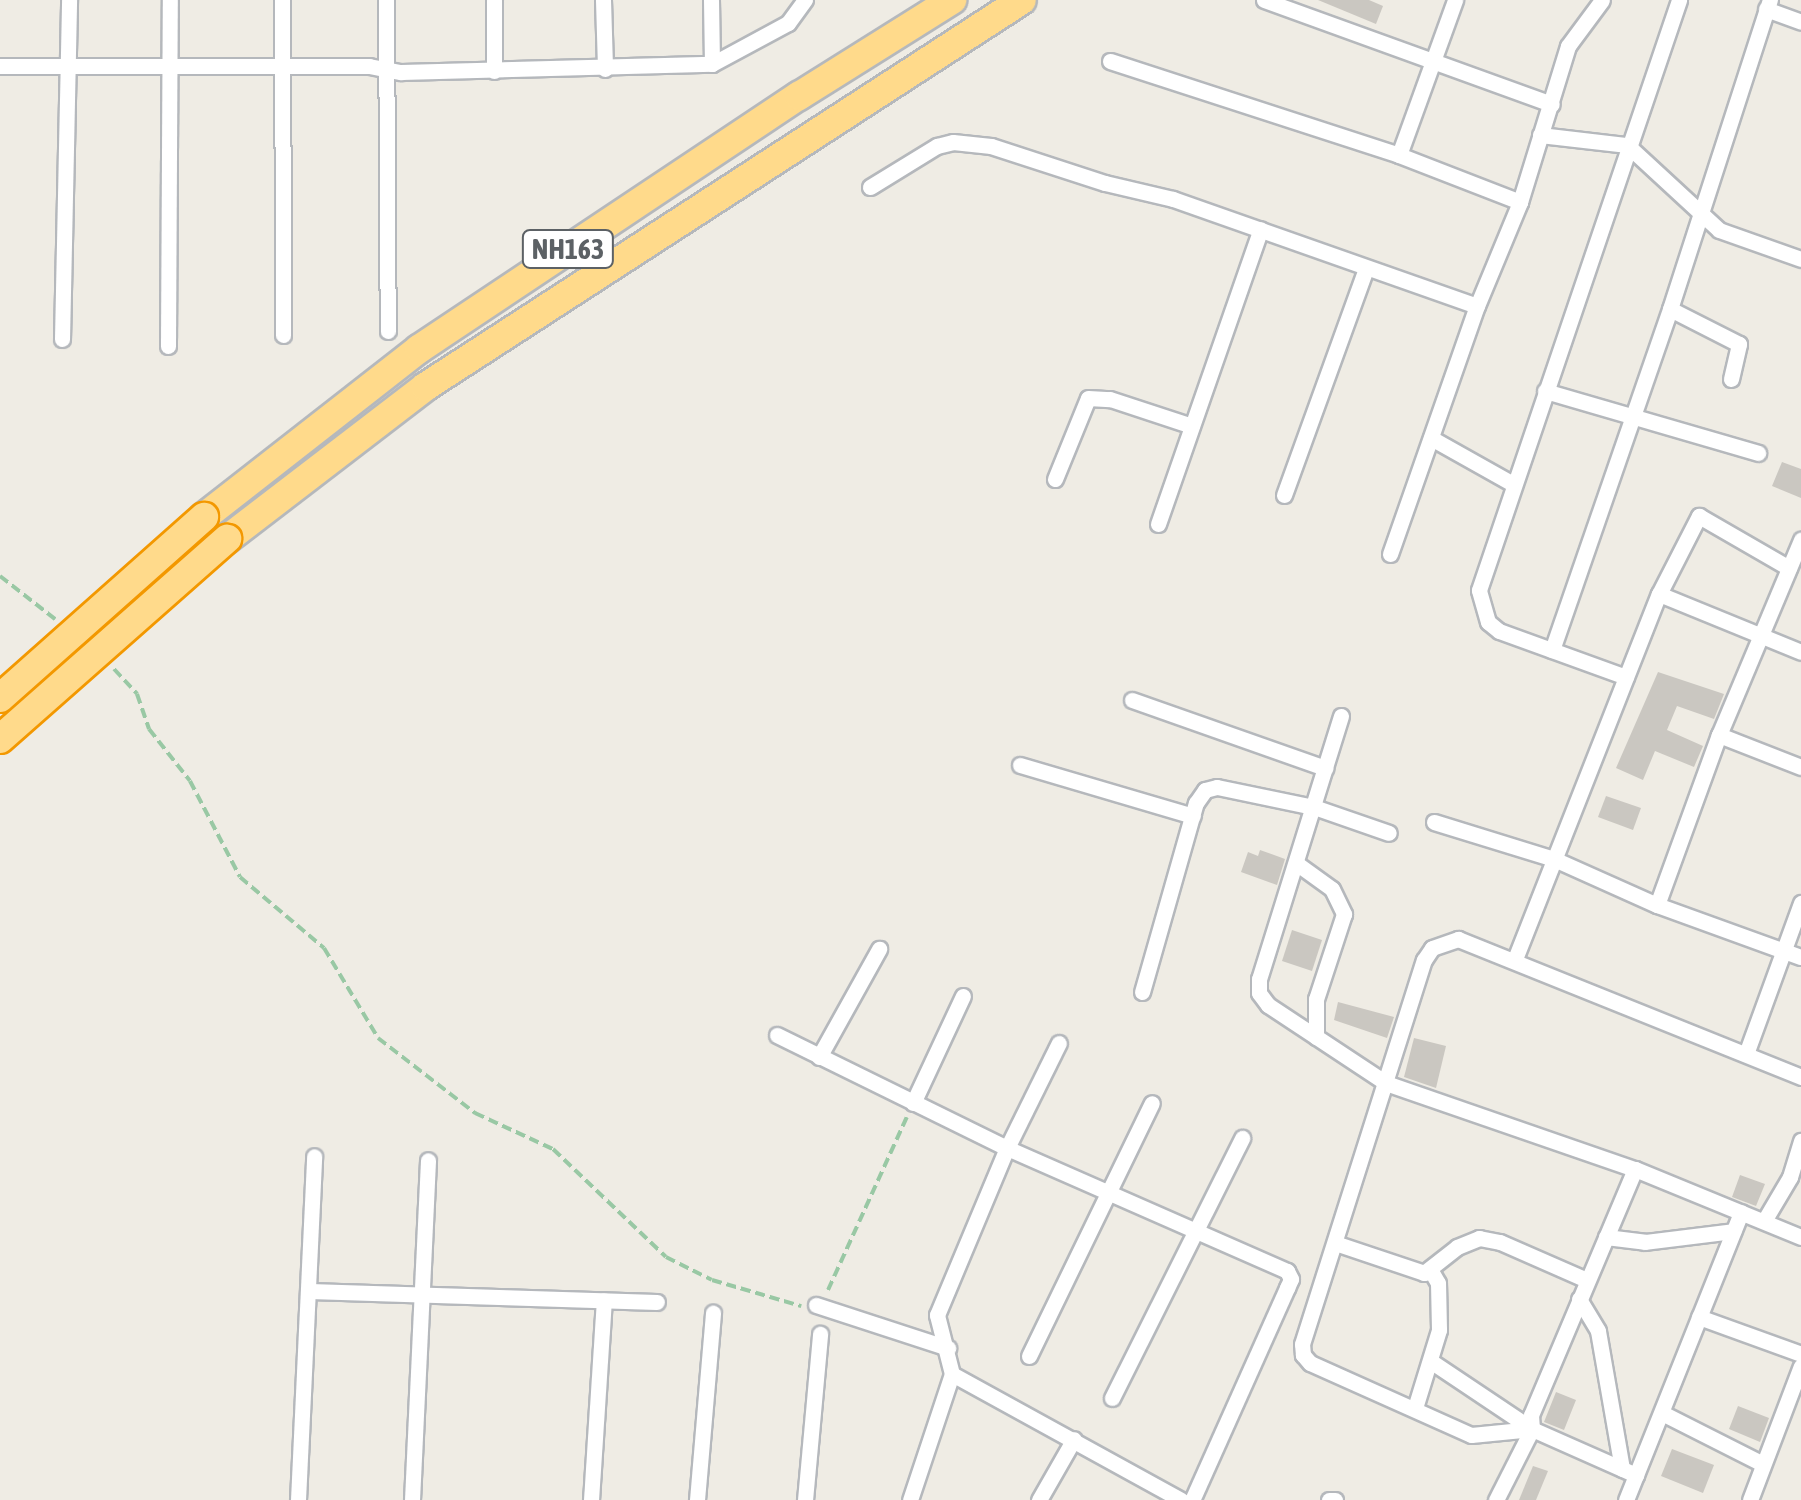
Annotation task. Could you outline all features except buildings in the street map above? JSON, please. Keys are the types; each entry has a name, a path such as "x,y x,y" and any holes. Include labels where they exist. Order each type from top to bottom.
{"highway":[{"name":"NH163","path":"0,740 227,539 425,387 1022,0"},
{"name":"NH163","path":"0,698 204,516 419,349 950,2"}],"street":[{"path":"62,339 69,0"},
{"path":"168,346 170,0"},
{"path":"282,0 282,335"},
{"path":"386,0 388,330"},
{"path":"494,0 494,71"},
{"path":"604,0 605,69"},
{"path":"711,0 712,64"},
{"path":"0,66 494,71 712,64 788,23 805,0"},
{"path":"1264,0 1552,104"},
{"path":"1399,155 1455,0"},
{"path":"1390,554 1478,306 1520,202 1568,46 1602,0"},
{"path":"1626,677 1500,631 1482,608 1480,590 1485,565 1679,0"},
{"path":"1552,650 1670,309 1697,214 1768,4 1801,22"},
{"path":"1110,61 1399,155 1520,202"},
{"path":"1540,135 1627,145 1697,214 1719,230 1801,259"},
{"path":"870,187 937,146 971,144 1173,198 1478,306"},
{"path":"1158,524 1260,229"},
{"path":"1284,495 1366,268"},
{"path":"1670,309 1739,344 1741,352 1731,380"},
{"path":"1545,391 1758,452"},
{"path":"1056,479 1088,398 1110,398 1192,426"},
{"path":"1431,438 1513,484"},
{"path":"1515,960 1660,594 1699,516 1789,568"},
{"path":"1657,905 1720,735 1801,540"},
{"path":"1660,594 1801,652"},
{"path":"1132,700 1325,768"},
{"path":"1341,716 1259,979 1259,993 1268,1005 1386,1083 1635,1169 1801,1236"},
{"path":"1720,735 1801,767"},
{"path":"1020,765 1192,816"},
{"path":"1142,992 1192,816 1204,790 1217,787 1314,808 1389,833"},
{"path":"1434,822 1554,859 1657,905 1801,957"},
{"path":"1296,863 1332,889 1344,914 1316,998 1316,1037"},
{"path":"1746,1054 1801,903"},
{"path":"1532,1429 1471,1434 1310,1363 1303,1355 1302,1344 1424,960 1432,948 1458,939 1801,1078"},
{"path":"820,1057 879,949"},
{"path":"913,1103 964,996"},
{"path":"776,1036 1007,1148 1287,1271 1291,1279"},
{"path":"910,1500 952,1374 937,1315 1007,1148 1059,1043"},
{"path":"1029,1356 1106,1191 1152,1104"},
{"path":"1112,1398 1242,1138"},
{"path":"1764,1222 1790,1177 1801,1141"},
{"path":"298,1500 314,1156"},
{"path":"412,1500 428,1160"},
{"path":"1496,1500 1532,1429 1531,1414 1635,1169"},
{"path":"1629,1472 1662,1412 1741,1212"},
{"path":"1606,1237 1645,1242 1733,1231"},
{"path":"1335,1243 1424,1273 1458,1247 1479,1238 1500,1242 1587,1280"},
{"path":"1414,1408 1432,1362 1441,1304 1438,1282 1430,1271"},
{"path":"1291,1279 1321,1286"},
{"path":"1192,1500 1291,1279"},
{"path":"310,1291 657,1302"},
{"path":"1579,1299 1598,1332 1629,1472 1626,1500"},
{"path":"590,1500 604,1300"},
{"path":"816,1305 948,1348"},
{"path":"697,1500 713,1313"},
{"path":"1699,1317 1801,1354"},
{"path":"805,1500 820,1334"},
{"path":"1432,1362 1532,1429 1629,1472"},
{"path":"1750,1500 1801,1366"},
{"path":"952,1374 1181,1500"},
{"path":"1662,1412 1763,1464"},
{"path":"1038,1500 1074,1439"}],"path":[{"path":"0,576 60,624"},
{"path":"112,668 138,694 150,729 190,781 240,877 324,948 378,1038 475,1113 554,1149 666,1257 712,1280 798,1306 816,1305 825,1296 913,1103"}]}
